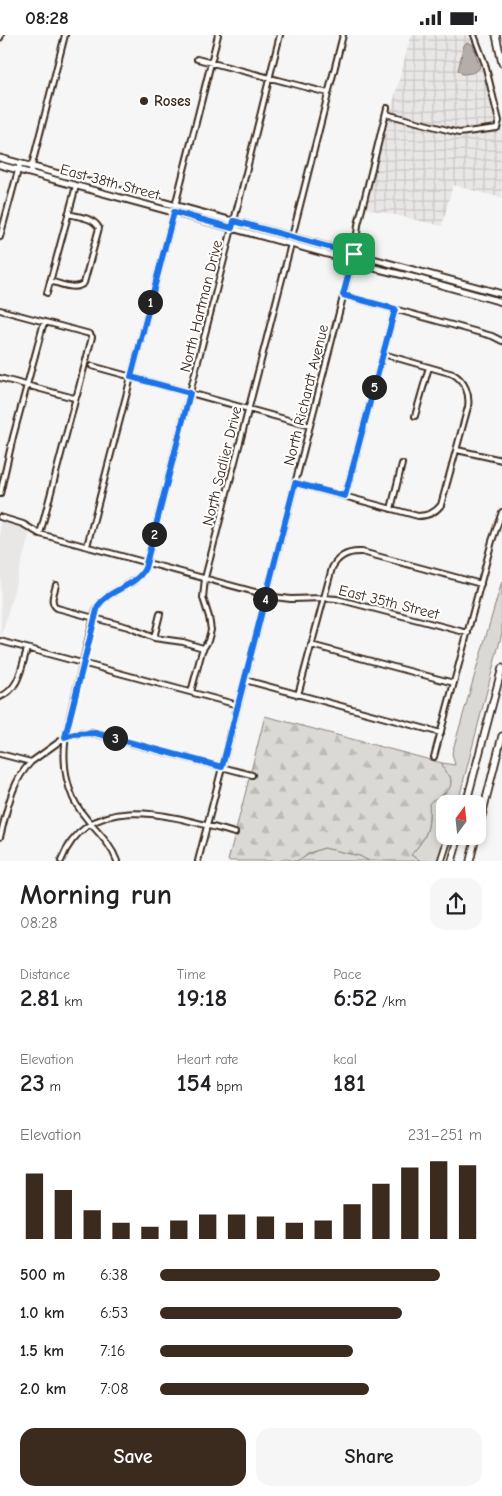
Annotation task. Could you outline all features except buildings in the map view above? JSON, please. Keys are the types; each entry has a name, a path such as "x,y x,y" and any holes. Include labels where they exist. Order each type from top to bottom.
{"highway":[{"path":"496,35 502,63"},
{"path":"468,795 502,668"},
{"path":"486,799 502,736"},
{"path":"466,795 472,781"},
{"path":"441,861 446,845"},
{"path":"452,861 456,845"},
{"path":"470,861 474,845"}],"main road":[{"name":"East 38th Street","path":"0,158 502,294"},
{"name":"East 38th Street","path":"0,165 502,302"}],"street":[{"path":"30,173 65,35"},
{"path":"175,205 218,35"},
{"name":"North Hartman Drive","path":"94,618 100,603 139,577 144,571 280,35"},
{"path":"292,237 343,35"},
{"path":"386,115 459,133 497,128 499,121 484,64 474,35"},
{"path":"197,59 328,93"},
{"name":"North Richardt Avenue","path":"198,861 352,262 358,225 387,108"},
{"path":"0,237 20,163"},
{"path":"47,293 76,186"},
{"path":"87,546 174,212"},
{"path":"50,281 75,287 84,283 99,228 96,222 91,219 68,214"},
{"name":"North Sadlier Drive","path":"191,693 203,648 211,628 210,617 203,598 204,578 291,244"},
{"path":"343,295 492,336 502,341"},
{"path":"345,496 395,309"},
{"path":"0,310 92,337 40,533"},
{"path":"0,494 13,437 44,322"},
{"path":"295,483 418,516 426,516 439,508 443,501 457,450 468,404 468,394 464,384 456,376 383,354"},
{"path":"92,366 310,426"},
{"path":"415,416 429,367"},
{"path":"0,378 72,398 76,397"},
{"path":"457,450 502,460"},
{"path":"391,509 402,464"},
{"path":"434,757 502,512"},
{"name":"East 35th Street","path":"0,517 23,524 40,533 266,595 291,599 324,598 344,600 468,633"},
{"path":"298,695 324,598 334,565 339,558 355,551 362,552 481,584"},
{"path":"56,585 52,602 55,607 128,627 154,638 183,642 203,648"},
{"path":"154,638 160,614"},
{"path":"94,618 65,737 64,760 68,783 76,803 90,824 107,842 117,861"},
{"path":"0,641 238,705"},
{"path":"312,645 454,683"},
{"path":"0,697 11,691 16,684 27,649"},
{"path":"245,681 441,733"},
{"path":"0,837 14,787 21,773 31,762 65,737 74,734 95,733 252,775"},
{"path":"0,754 31,762"},
{"path":"61,861 74,839 90,824 107,816 130,813 169,817 235,833"}],"shaded area":[{"path":"411,35 471,35 482,66 496,123 502,122 502,198 453,185 442,226 365,208"},
{"path":"466,43 473,45 480,67 475,72 462,74 458,70"},
{"path":"0,521 24,528 30,532 1,638"}],"green space":[{"path":"502,581 502,633 460,795 440,795 450,787 450,776 445,772 442,763 455,765 452,753"},
{"path":"265,716 442,763 444,771 450,776 451,783 447,791 442,795 436,795 436,799 429,804 429,822 426,832 422,841 411,855 421,861 369,861 360,856 324,848 309,853 296,861 286,859 278,861 228,861"},
{"path":"436,797 436,845 443,845 437,861 421,861 410,855 426,833 429,822 428,804"},
{"path":"324,848 360,856 369,861 296,861"}],"place":[{"name":"Roses","path":"144,101"}],"route":[{"path":"174,212 232,228 234,221 354,254 343,295 395,309 345,496 295,483 222,767 95,733 71,734 65,737 98,606 103,600 139,577 145,568 190,393 131,377 174,212"}]}
